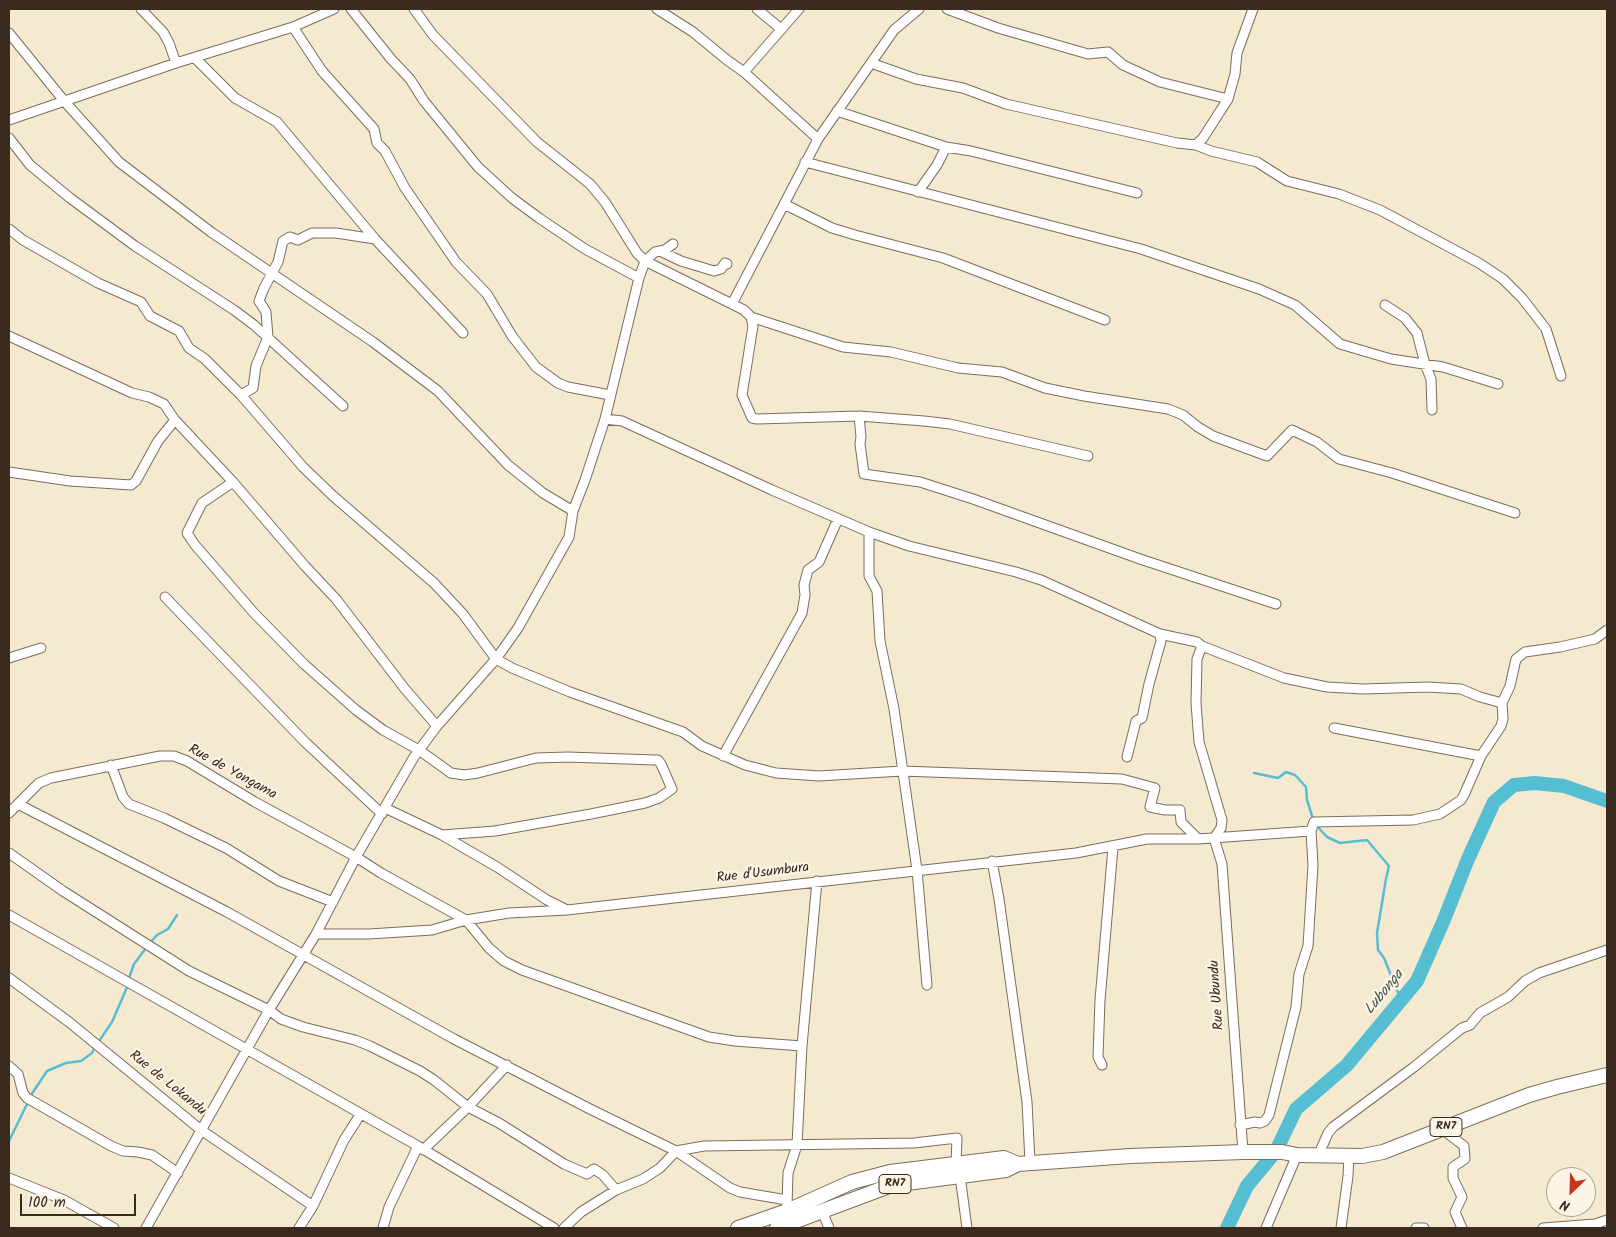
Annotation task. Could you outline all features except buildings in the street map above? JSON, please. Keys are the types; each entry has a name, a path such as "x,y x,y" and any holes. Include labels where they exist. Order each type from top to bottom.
{"main road":[{"name":"RN7","path":"785,1216 852,1182 958,1170 1006,1170 1024,1163 1130,1156 1282,1152 1297,1156 1348,1156 1383,1152 1529,1095 1607,1075"},
{"name":"RN7","path":"738,1228 785,1216 822,1211 891,1179"}],"street":[{"path":"141,9 163,32 176,63"},
{"path":"9,120 176,63 293,26 334,9"},
{"path":"351,9 410,80 478,167 512,198 539,218 585,249 639,278"},
{"path":"414,9 433,36 537,142 590,184 637,253 645,261 744,310 751,317 843,347 892,352 958,368 1002,372 1044,388 1168,409 1183,415 1213,436 1267,456 1292,430 1317,442 1339,459 1392,473 1515,514"},
{"path":"656,9 693,32 744,72 818,139"},
{"path":"756,9 781,29"},
{"path":"744,72 799,9"},
{"path":"732,304 818,139 894,30 919,9"},
{"path":"947,9 998,28 1088,54 1108,52 1123,65 1160,82 1228,99"},
{"path":"1196,145 1204,138 1228,99 1235,74 1237,53 1253,9"},
{"path":"293,26 322,71 374,129 377,143 385,152 406,188 456,262 487,294 512,336 536,367 558,383 568,387 610,395"},
{"path":"9,33 65,102 125,167 211,232 373,342 438,391 508,465 543,494 573,511"},
{"path":"195,58 235,98 277,122 375,239 463,333"},
{"path":"871,63 916,79 963,88 1006,104 1177,144 1196,145 1211,151 1257,162 1287,181 1339,194 1380,210 1479,263 1504,279 1535,313 1546,329 1561,376"},
{"path":"837,111 946,147 971,151 1137,193"},
{"path":"9,138 30,165 70,198 135,246 234,310 268,337 343,406"},
{"path":"918,192 946,147"},
{"path":"805,162 1141,249 1250,286 1295,305 1340,344 1392,359 1443,367 1498,384"},
{"path":"784,204 832,228 943,258 1105,320"},
{"path":"9,229 23,240 98,283 141,302 150,316 179,330 189,348 205,359 241,395 303,467 332,495 434,583 463,614 496,659 512,668 570,692 683,732 702,746 745,765 784,774 819,776 902,771 1122,780 1155,788 1150,807 1180,810 1181,822 1198,839"},
{"path":"241,395 253,388 256,366 268,337 266,312 259,301 278,262 283,241 290,237 298,240 312,233 336,233 375,239"},
{"path":"146,1228 269,1010 316,934 356,857 411,761 437,726 496,659 518,628 569,537 573,511 605,419 639,278 645,261 656,252 665,250 673,244"},
{"path":"660,251 681,261 714,271 721,269 725,263 727,264"},
{"path":"1385,305 1406,318 1417,333 1431,379 1432,410"},
{"path":"751,317 753,326 742,395 752,418 859,416 950,424 1088,456"},
{"path":"9,336 132,392 164,404 175,420 234,482 305,566 336,599 405,689 437,726"},
{"path":"859,416 864,474 920,482 1140,559 1276,604"},
{"path":"605,419 622,421 869,532 909,546 1033,577 1160,634 1197,642 1202,646 1284,678 1306,684 1363,689 1428,687 1461,689 1502,703"},
{"path":"9,472 70,481 131,485 136,481 158,441 175,420"},
{"path":"234,482 202,503 187,533 254,613 304,664 356,710 383,730 419,750 451,772 464,775 536,758 568,757 658,760 672,789 658,798 645,803 495,831 442,835"},
{"path":"723,756 802,614 806,594 804,586 808,570 819,562 838,519"},
{"path":"869,532 869,576 876,591 880,640 894,709 917,870 926,986"},
{"path":"164,597 306,742 383,811 442,835 497,867 547,900 567,910"},
{"path":"1240,1125 1260,1123 1265,1121 1270,1115 1294,1016 1299,974 1308,946 1313,865 1311,831 1314,822 1412,820 1440,814 1461,800 1473,778 1481,756 1503,719 1502,703 1510,686 1516,659 1525,652 1595,639 1607,630"},
{"path":"1127,757 1136,721 1142,718 1161,641 1160,634"},
{"path":"1202,646 1197,659 1196,703 1199,742 1222,820 1221,828 1214,838"},
{"path":"9,658 40,648"},
{"path":"1334,728 1481,756"},
{"name":"Rue de Yongama","path":"9,813 39,783 51,778 160,756 174,756 187,761 255,802 466,920"},
{"path":"111,765 123,797 129,804 164,818 226,848 279,881 333,902"},
{"path":"18,804 303,953 424,1022 590,1109 676,1151 730,1188 785,1216 788,1173 796,1145 802,1046 817,881"},
{"name":"Rue d'Usumbura","path":"316,934 369,934 432,930 466,920 510,913 567,910 1076,853 1147,839 1198,839 1311,831"},
{"name":"Rue Ubundu","path":"1214,838 1222,864 1243,1152"},
{"path":"1102,1065 1098,1057 1100,1000 1113,847"},
{"path":"9,854 63,891 189,971 269,1010 281,1019 303,1028 355,1040 370,1046 434,1080 468,1107 499,1123 564,1164 587,1174 594,1169 603,1175 616,1190"},
{"path":"992,862 999,899 1027,1102 1024,1163"},
{"path":"9,915 420,1148 539,1225 554,1228"},
{"path":"466,920 489,948 504,961 522,970 709,1037 802,1046"},
{"path":"1318,1156 1328,1133 1333,1128 1462,1028 1470,1024 1480,1013 1508,997 1525,981 1539,973 1607,950"},
{"name":"Rue de Lokandu","path":"9,978 69,1022 201,1130 313,1206"},
{"path":"383,1228 388,1206 420,1148 468,1107 506,1065"},
{"path":"9,1066 18,1074 23,1094 27,1098 111,1146 152,1155 178,1173"},
{"path":"300,1228 313,1206 344,1140 360,1114"},
{"path":"1442,1129 1464,1146 1465,1159 1453,1168 1453,1178 1462,1197 1455,1212 1462,1228"},
{"path":"564,1228 582,1212 616,1190 643,1179 660,1168 676,1151 704,1146 914,1143 957,1138 958,1170 967,1228"},
{"path":"1266,1228 1297,1156"},
{"path":"1341,1228 1348,1176 1348,1156"},
{"path":"9,1178 64,1200 114,1228"},
{"path":"822,1211 829,1228"},
{"path":"1542,1228 1595,1224 1607,1220"},
{"path":"1416,1228 1424,1228"}],"waterway":[{"path":"1254,773 1278,778 1286,772 1295,775 1306,787 1307,800 1313,819"},
{"name":"Lubonga","path":"1227,1228 1247,1186 1276,1151 1296,1109 1347,1065 1417,981 1494,802 1514,785 1535,783 1564,786 1607,801"},
{"path":"1315,824 1327,837 1340,843 1367,840 1389,866 1377,933 1378,950 1384,958 1401,1000"},
{"path":"150,943 157,935 168,929 177,915"},
{"path":"129,978 134,964 146,948"},
{"path":"99,1041 112,1022 128,985"},
{"path":"31,1095 47,1071 66,1063 81,1061 92,1053 95,1047"},
{"path":"9,1141 28,1102"}]}
